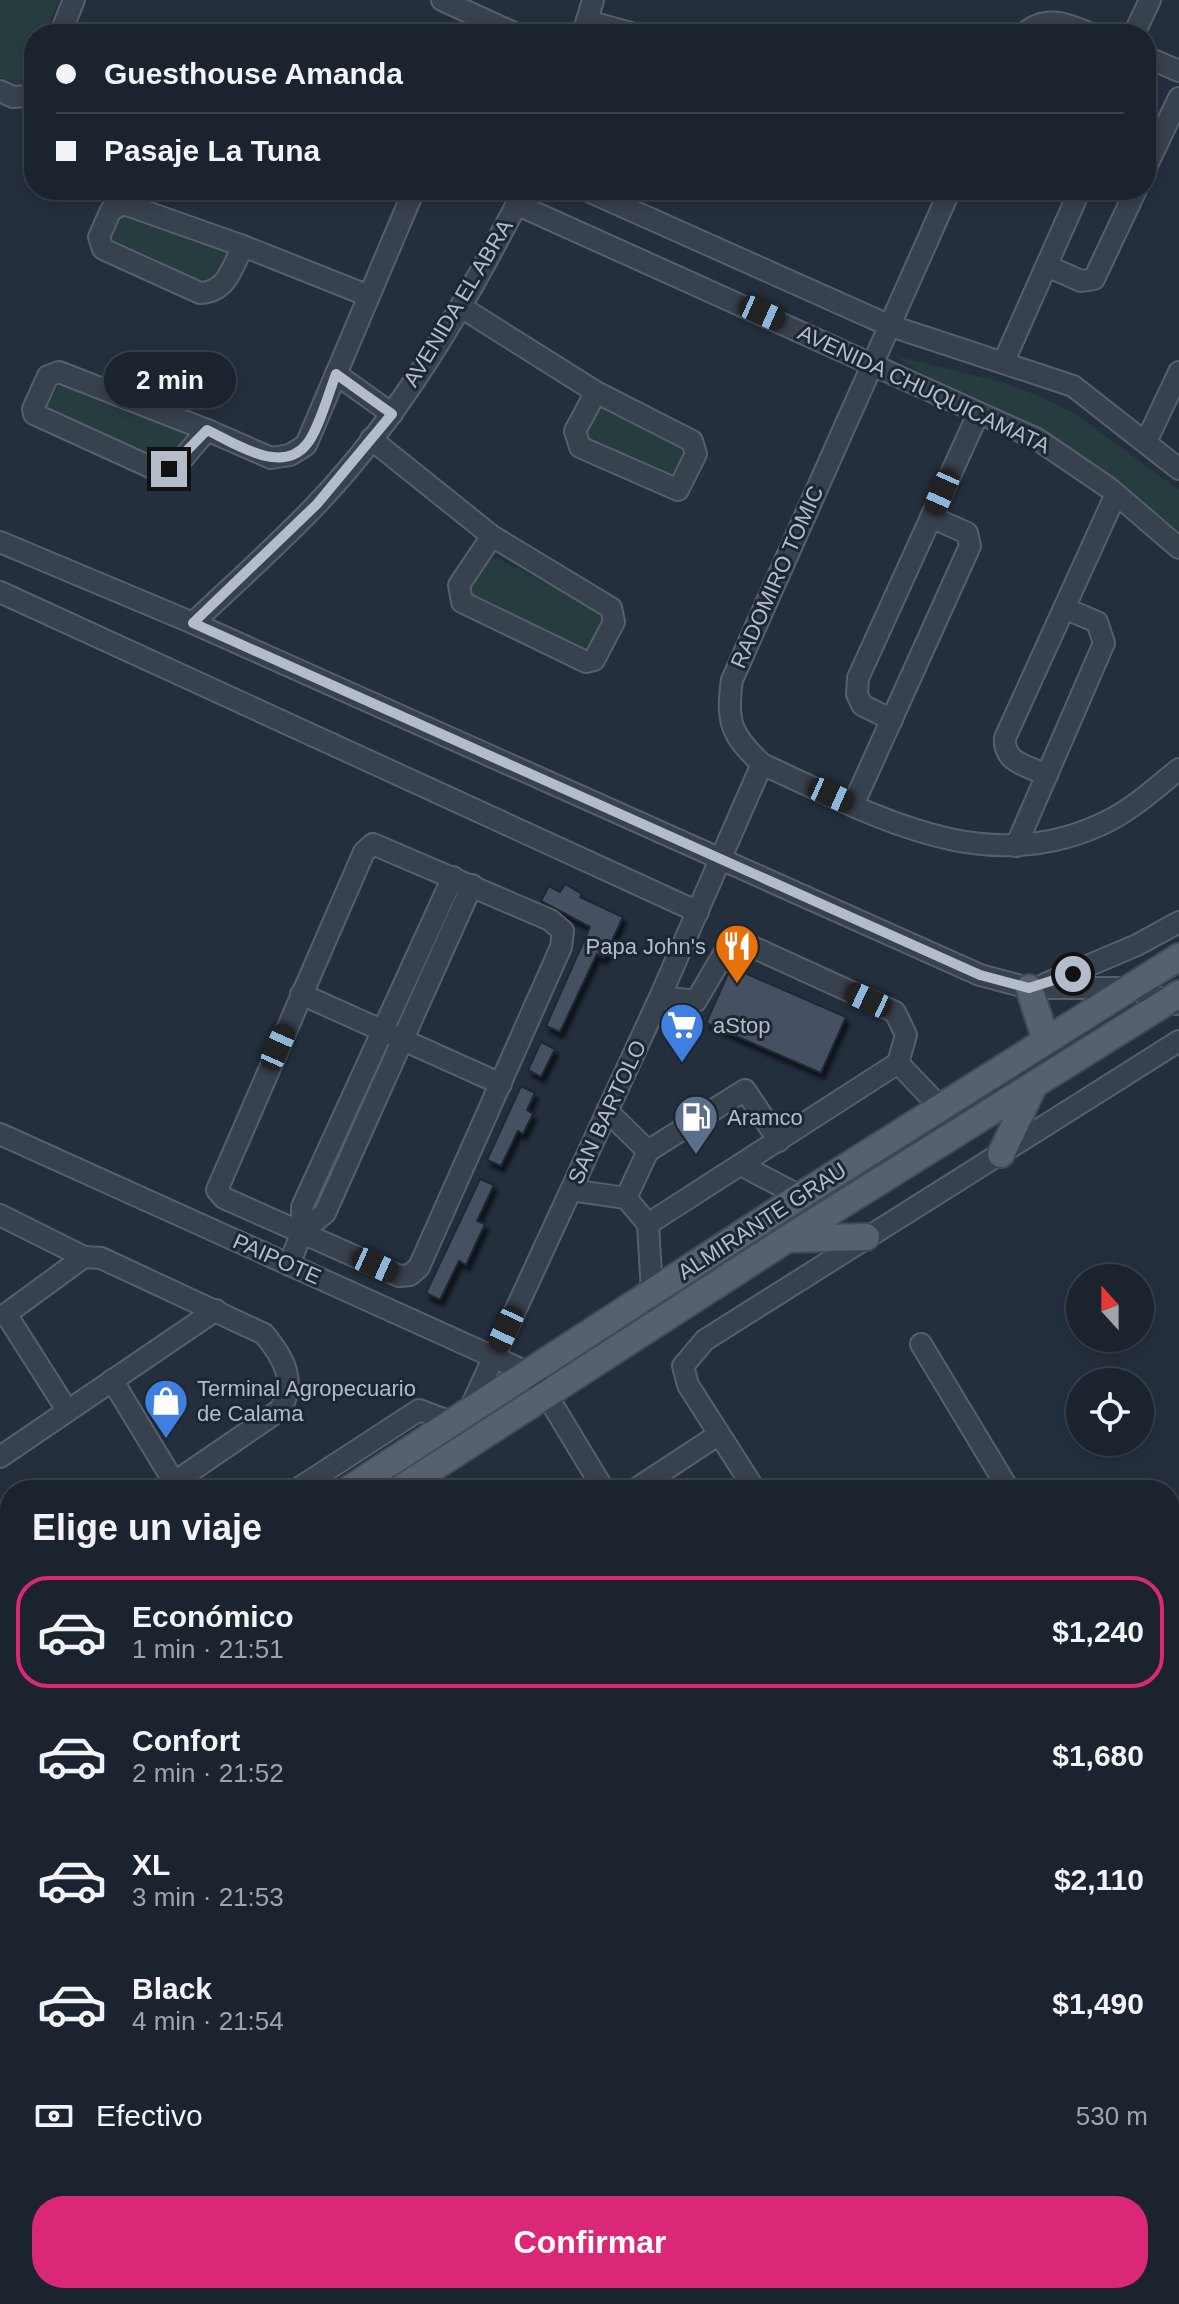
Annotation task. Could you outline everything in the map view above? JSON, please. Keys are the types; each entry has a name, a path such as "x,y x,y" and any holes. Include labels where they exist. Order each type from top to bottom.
{"main road":[{"name":"ALMIRANTE GRAU","path":"364,1480 800,1196 1179,957"},
{"path":"1029,988 1046,1040"},
{"name":"ALMIRANTE GRAU","path":"414,1480 787,1239 1176,1000"},
{"path":"1001,1154 1035,1084"},
{"path":"787,1239 866,1237"}],"street":[{"path":"64,24 74,0"},
{"path":"586,24 593,0"},
{"path":"1139,24 1150,0"},
{"path":"450,2 495,24"},
{"path":"1039,24 1064,24"},
{"path":"1156,61 1179,71"},
{"path":"0,91 13,97 24,96"},
{"path":"1156,145 1179,98"},
{"path":"207,430 179,463 159,471 37,416 33,409 48,376 59,372 207,430 271,458 290,455 306,445 410,200"},
{"name":"AVENIDA EL ABRA","path":"193,623 317,504 392,414 461,307 518,200"},
{"name":"AVENIDA CHUQUICAMATA","path":"526,200 1037,439 1116,494 1179,548"},
{"name":"AVENIDA CHUQUICAMATA","path":"608,200 888,325 1073,386 1179,469"},
{"name":"RADOMIRO TOMIC","path":"945,200 871,361 732,680 728,709 731,727 744,747 762,764 928,837 989,847 1063,840 1111,820 1179,769"},
{"path":"1004,361 1076,200"},
{"path":"1047,266 1081,281 1094,279 1131,200"},
{"path":"243,246 223,285 214,293 200,293 103,249 99,237 111,210 124,204 243,246 369,296"},
{"path":"461,307 596,392 692,441 696,454 678,490 580,447 575,431 596,392"},
{"path":"1146,442 1179,372"},
{"path":"336,374 392,414"},
{"path":"892,720 862,705 857,694 858,678 978,414"},
{"path":"371,439 492,536 611,608 614,622 594,660 586,662 462,602 459,585 492,536"},
{"path":"1047,775 1010,759 1004,748 1005,738 1116,494"},
{"path":"853,805 970,546 967,533 931,517"},
{"path":"0,542 193,623 720,862 980,975 1029,988 1131,988 1176,1000"},
{"path":"0,592 698,912"},
{"path":"1016,846 1104,643 1097,622 1064,608"},
{"name":"SAN BARTOLO","path":"461,1418 493,1357 660,997 762,764"},
{"path":"373,844 462,881 550,920 563,931 561,947 419,1267 410,1275 399,1276 224,1198 217,1190 364,852 373,844"},
{"path":"289,1265 302,1232 302,1207 382,1031 462,881"},
{"path":"302,1232 325,1213 403,1040 462,881"},
{"path":"1029,988 1088,968 1179,922"},
{"path":"648,1224 898,1063 906,1035 895,1012 733,938 696,1001 660,997"},
{"path":"301,994 501,1084"},
{"path":"748,1480 688,1385 683,1366 705,1340 1179,1041"},
{"path":"898,1063 940,1107"},
{"path":"626,1198 648,1151 745,1090 779,1141"},
{"path":"607,1111 648,1151"},
{"name":"PAIPOTE","path":"0,1134 529,1373 546,1394 598,1480"},
{"path":"741,1165 800,1196"},
{"path":"571,1190 626,1198 648,1224 652,1292"},
{"path":"0,1215 84,1257 101,1258 216,1310 264,1334 279,1352 289,1376 289,1394 280,1410 185,1480"},
{"path":"67,1410 3,1316 84,1257"},
{"path":"0,1457 216,1310"},
{"path":"921,1344 1003,1480"},
{"path":"112,1380 177,1480"},
{"path":"311,1480 419,1410 461,1418"},
{"path":"649,1480 718,1435"}],"green space":[{"path":"0,0 60,0 49,24 24,24 24,77 20,86 0,77"},
{"path":"124,212 233,250 214,287 110,238"},
{"path":"895,356 1005,383 1075,414 1179,490 1179,538 1057,440 1020,418 929,377"},
{"path":"60,382 194,430 166,462 46,409"},
{"path":"598,405 678,443 686,454 668,479 587,440 583,429"},
{"path":"495,557 598,610 602,626 587,652 471,598 470,580"}],"building":[{"path":"565,884 582,894 580,897 623,917 604,958 597,954 560,1032 546,1026 590,927 541,901 549,886 560,892"},
{"path":"731,967 846,1017 821,1073 706,1023"},
{"path":"541,1042 555,1049 541,1077 528,1070"},
{"path":"521,1086 535,1093 527,1110 533,1114 523,1134 518,1131 501,1166 487,1160"},
{"path":"480,1179 494,1185 477,1221 485,1224 466,1265 459,1261 440,1300 426,1293"}],"place":[{"name":"Papa John's","path":"737,985"},
{"name":"aStop","path":"682,1064"},
{"name":"Aramco","path":"696,1156"},
{"name":"Terminal Agropecuario de Calama","path":"166,1440"}],"route":[{"path":"169,469 179,463 207,430 271,458 290,455 306,445 336,374 392,414 317,504 193,623 720,862 980,975 1029,988 1073,974"}]}
